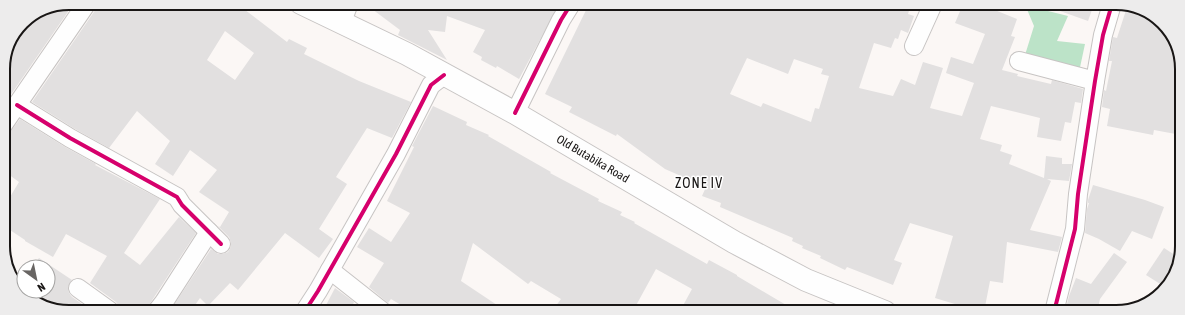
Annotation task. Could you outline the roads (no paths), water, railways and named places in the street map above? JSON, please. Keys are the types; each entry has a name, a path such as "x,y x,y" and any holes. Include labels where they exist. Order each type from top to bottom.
{"main road":[{"name":"Old Butabika Road","path":"333,10 346,13 444,75 515,113 734,242 806,280 868,305"}],"street":[{"path":"10,116 82,10"},
{"path":"515,113 567,10"},
{"path":"914,46 930,10"},
{"path":"1056,305 1075,229 1078,194 1095,81 1103,35 1110,10"},
{"path":"1018,61 1095,81"},
{"path":"309,305 396,154 431,85 444,75"},
{"path":"17,105 70,138 177,198 215,238 162,305"},
{"path":"330,270 374,305"},
{"path":"78,288 102,305"}],"district":[{"name":"ZONE IV","path":"699,183"}]}
